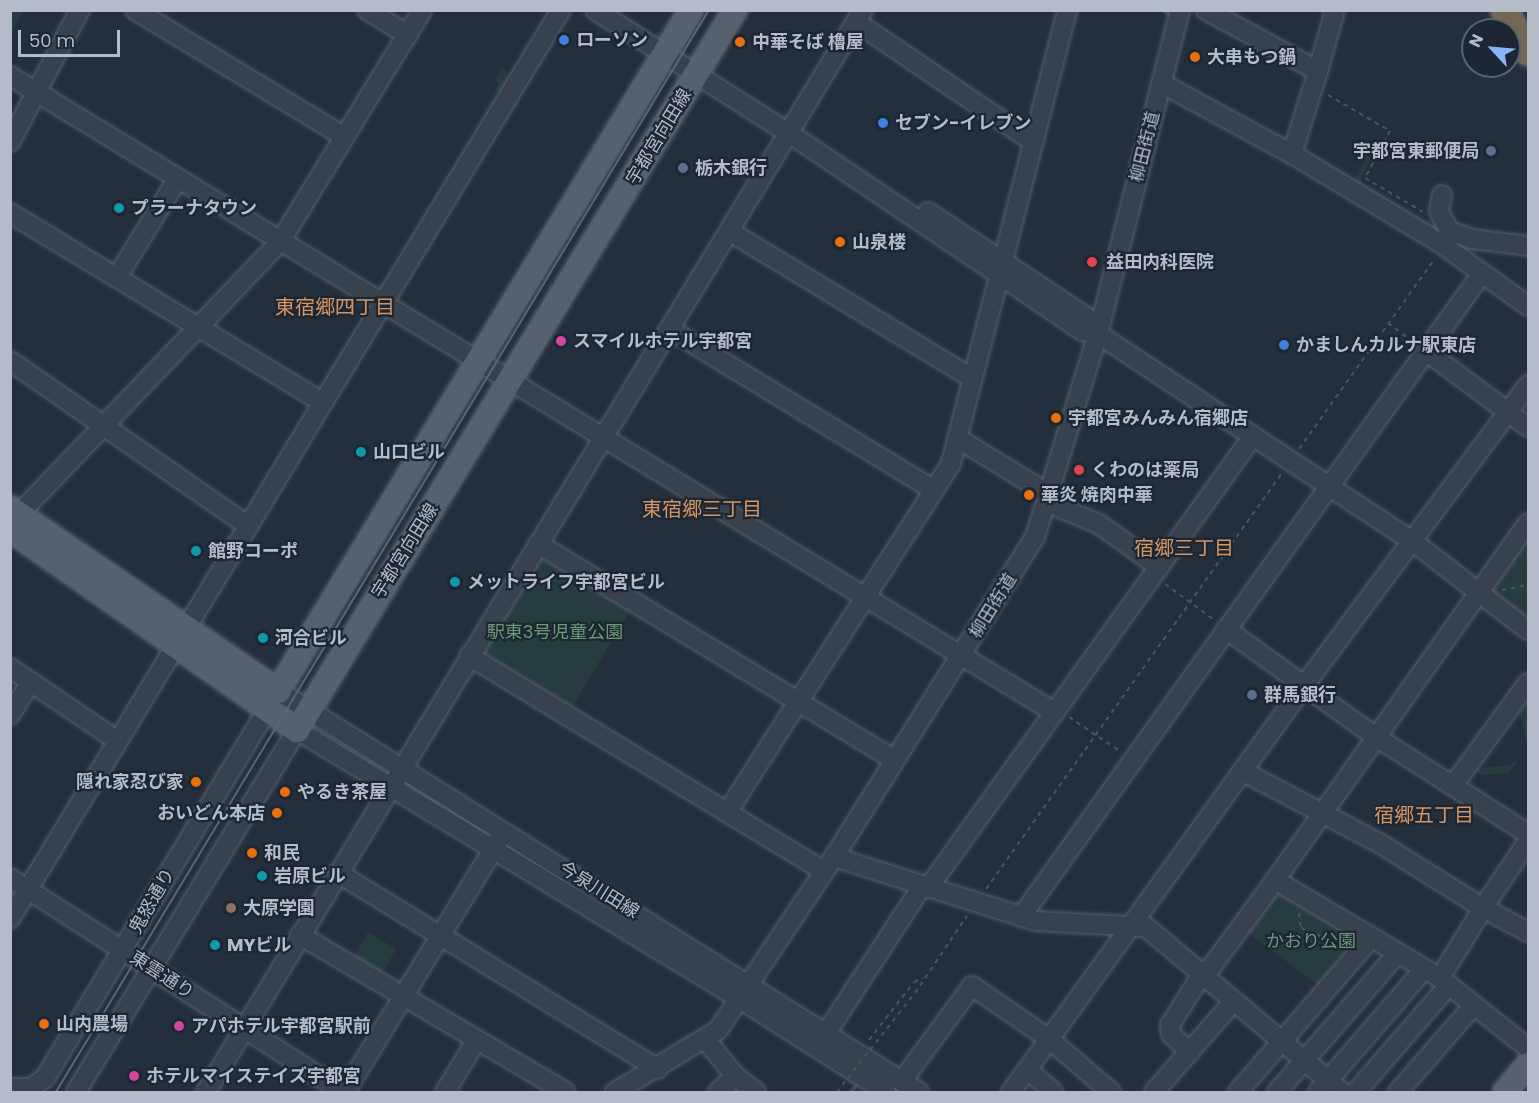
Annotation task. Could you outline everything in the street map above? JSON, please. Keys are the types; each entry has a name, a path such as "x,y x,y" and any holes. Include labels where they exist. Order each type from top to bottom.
{"highway":[{"path":"1504,10 1528,52"}],"main road":[{"name":"宇都宮向田線","path":"272,700 691,10"},
{"name":"宇都宮向田線","path":"303,720 735,10"},
{"path":"13,517 181,637 303,720"},
{"path":"1505,1092 1528,1065"}],"street":[{"path":"10,142 80,10"},
{"path":"135,10 345,137"},
{"path":"367,10 408,35"},
{"path":"13,517 104,427 280,242 422,10"},
{"path":"10,919 380,303 561,10"},
{"path":"595,10 668,49"},
{"path":"614,10 668,49 792,128 999,267 1083,331 1098,334 1483,588 1528,630"},
{"name":"柳田街道","path":"615,1092 658,1070 706,1041 745,992 963,654 1035,537 1049,499 1098,334 1180,10"},
{"path":"1206,10 1318,71"},
{"path":"1292,154 1335,10"},
{"path":"728,811 951,463 999,267 1066,11"},
{"path":"206,1092 859,16 1032,141"},
{"path":"10,76 380,303 512,378 863,597 963,654 1055,711"},
{"path":"1161,83 1292,154 1482,273 1528,306"},
{"path":"117,277 177,180"},
{"path":"1442,195 1439,211 1449,231 1472,239 1528,246"},
{"path":"10,213 322,402"},
{"path":"729,231 972,378"},
{"path":"1021,917 1327,485 1482,273"},
{"path":"669,328 934,490"},
{"path":"1426,351 1528,427"},
{"path":"10,361 248,526"},
{"path":"1011,1092 1302,687 1528,385"},
{"path":"827,1032 925,887 1253,436"},
{"path":"957,438 1049,499 1099,525 1156,571"},
{"path":"1190,1052 1171,1034 1170,1025 1202,974 1275,880 1528,522"},
{"path":"538,544 799,699 895,760"},
{"path":"1226,628 1302,687 1528,834"},
{"path":"469,656 728,811 829,864 925,887 1021,917 1129,928 1146,927 1305,1061 1329,1089 1437,978"},
{"path":"10,668 118,741"},
{"path":"10,715 31,682"},
{"path":"1454,784 1528,683"},
{"name":"鬼怒通り","path":"10,1088 31,1088 45,1078 272,700"},
{"name":"鬼怒通り","path":"76,1092 303,720"},
{"name":"今泉川田線","path":"303,720 402,767 504,831 745,992 886,1092"},
{"name":"今泉川田線","path":"303,720 390,787 745,992 827,1032 919,1092"},
{"path":"1242,771 1381,844 1483,908 1528,932"},
{"path":"344,1092 504,831"},
{"path":"1356,1092 1437,978 1528,841"},
{"path":"338,873 658,1070"},
{"name":"東雲通り","path":"10,878 344,1092"},
{"path":"1275,880 1437,978 1528,1048"},
{"path":"300,935 565,1092"},
{"path":"1238,1092 1371,938"},
{"path":"1277,1092 1398,953"},
{"path":"902,1081 972,986 1049,1039 1111,1092"},
{"path":"1154,1092 1233,1002"},
{"path":"1398,1092 1473,1006"},
{"path":"445,1092 476,1041"},
{"path":"706,1041 735,1076 756,1092"},
{"path":"1028,1070 1053,1092"},
{"path":"718,1092 735,1076"}],"path":[{"path":"1388,323 1426,351"},
{"path":"1156,571 1226,628"},
{"path":"1483,588 1499,590 1528,585"},
{"path":"1055,711 1132,760"},
{"path":"869,1040 914,982 925,977"},
{"path":"837,1092 915,993"}],"green space":[{"path":"10,11 23,11 11,34"},
{"path":"503,67 509,79 499,95 494,92 499,83 495,80"},
{"path":"1367,156 1371,158 1361,179 1363,184 1381,195 1379,199 1352,184"},
{"path":"1528,530 1528,626 1484,594"},
{"name":"駅東3号児童公園","path":"541,553 632,608 572,707 481,652"},
{"path":"1528,690 1528,737 1526,741 1518,704"},
{"path":"1514,760 1517,762 1509,773 1481,775 1472,769 1510,765"},
{"name":"かおり公園","path":"1275,889 1361,936 1321,987 1244,930"},
{"path":"368,932 396,949 381,974 353,957"}],"waterway":[{"path":"1163,10 1169,14"},
{"path":"851,1092 859,1082"}],"tram line":[{"path":"56,1092 709,10"}],"place":[{"name":"ローソン","path":"564,40"},
{"name":"中華そば 櫓屋","path":"740,42"},
{"name":"大串もつ鍋","path":"1195,57"},
{"name":"セブン-イレブン","path":"883,123"},
{"name":"宇都宮東郵便局","path":"1491,151"},
{"name":"栃木銀行","path":"683,168"},
{"name":"プラーナタウン","path":"119,208"},
{"name":"山泉楼","path":"840,242"},
{"name":"益田内科医院","path":"1092,262"},
{"name":"スマイルホテル宇都宮","path":"561,341"},
{"name":"かましんカルナ駅東店","path":"1284,345"},
{"name":"宇都宮みんみん宿郷店","path":"1056,418"},
{"name":"山口ビル","path":"361,452"},
{"name":"くわのは薬局","path":"1079,470"},
{"name":"華炎 焼肉中華","path":"1029,495"},
{"name":"館野コーポ","path":"196,551"},
{"name":"メットライフ宇都宮ビル","path":"455,582"},
{"name":"河合ビル","path":"263,638"},
{"name":"群馬銀行","path":"1252,695"},
{"name":"隠れ家忍び家","path":"196,782"},
{"name":"やるき茶屋","path":"285,792"},
{"name":"おいどん本店","path":"277,813"},
{"name":"和民","path":"252,853"},
{"name":"岩原ビル","path":"262,876"},
{"name":"大原学園","path":"231,908"},
{"name":"MYビル","path":"215,945"},
{"name":"山内農場","path":"44,1024"},
{"name":"アパホテル宇都宮駅前","path":"179,1026"},
{"name":"ホテルマイステイズ宇都宮","path":"134,1076"}],"district":[{"name":"東宿郷四丁目","path":"335,307"},
{"name":"東宿郷三丁目","path":"702,509"},
{"name":"宿郷三丁目","path":"1184,548"},
{"name":"宿郷五丁目","path":"1424,815"}]}
